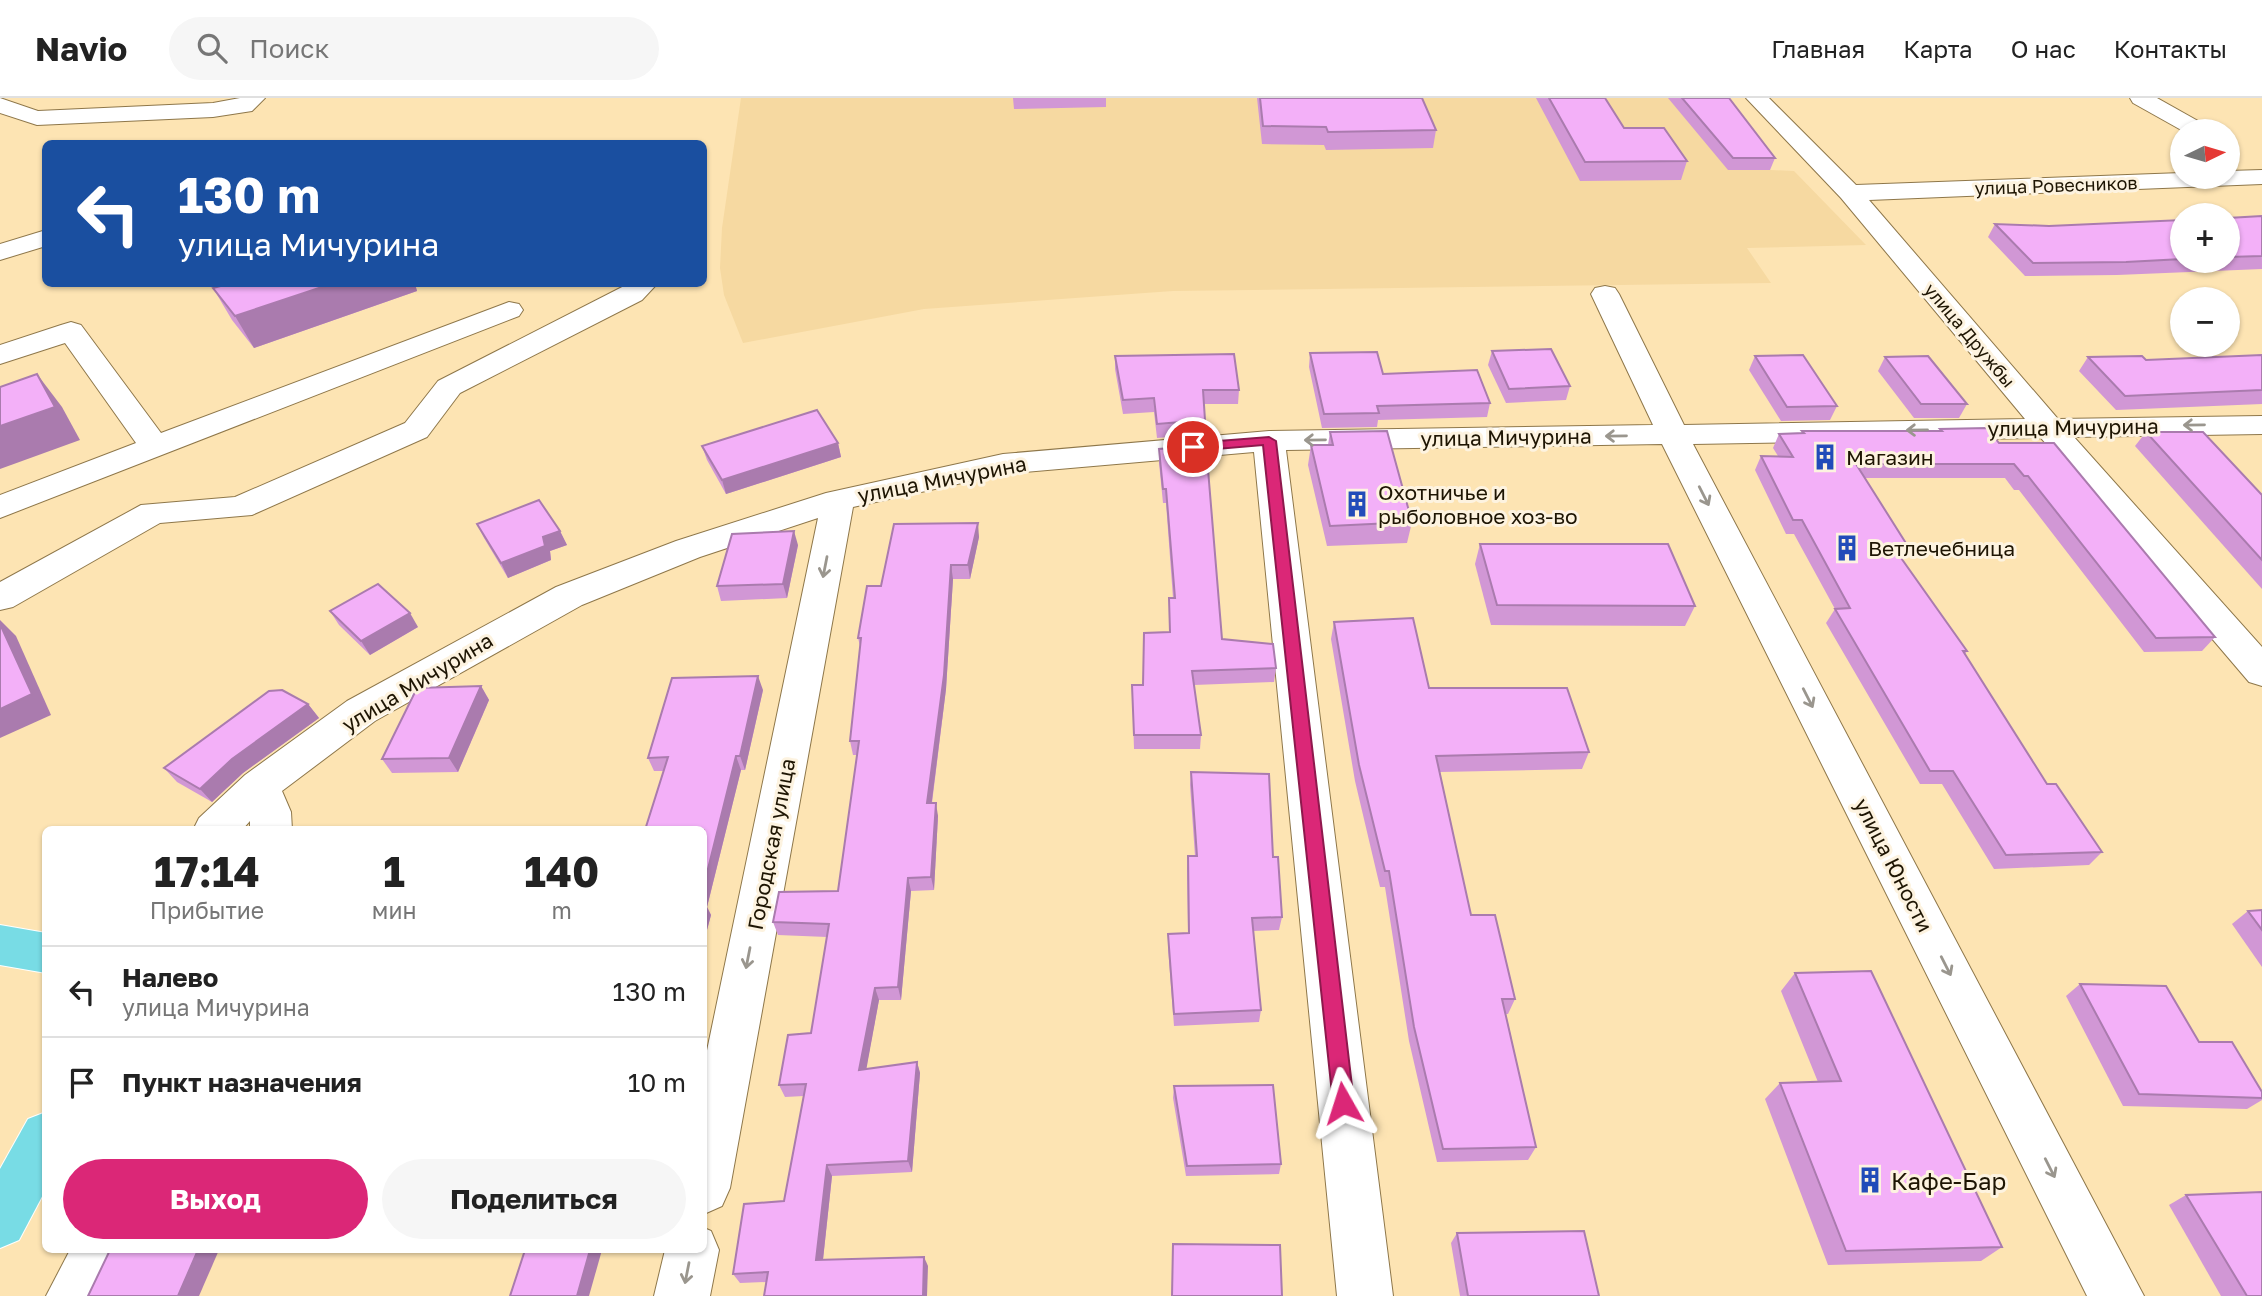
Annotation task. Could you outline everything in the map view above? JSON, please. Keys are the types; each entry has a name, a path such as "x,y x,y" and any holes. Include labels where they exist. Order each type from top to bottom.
{"main road":[{"path":"0,945 42,952"},
{"path":"0,1221 42,1144"}],"street":[{"path":"0,130 37,118 213,110 244,106 254,98"},
{"name":"улица Дружбы","path":"1757,98 1850,193 2048,427 2262,672"},
{"path":"2141,98 2178,119"},
{"path":"0,103 10,110 37,118"},
{"path":"2240,161 2257,178"},
{"name":"улица Ровесников","path":"1850,193 2257,178"},
{"path":"0,252 42,239"},
{"path":"0,598 153,513 240,507 416,430 449,387 632,294 640,287"},
{"name":"улица Юности","path":"1605,294 1673,435 2116,1296"},
{"path":"0,507 509,310"},
{"path":"0,355 71,331 154,446"},
{"name":"улица Мичурина","path":"218,826 259,786 360,711 569,596 688,549 838,500 1003,464 1269,441 2262,425"},
{"path":"1269,441 1365,1296"},
{"name":"Городская улица","path":"707,1173 838,500"},
{"path":"259,786 270,812 271,826"},
{"path":"74,1296 97,1253"},
{"path":"682,1296 691,1253"}],"shaded area":[{"path":"741,98 1717,98 1770,170 1794,171 1866,245 1747,248 1771,283 1173,291 924,309 743,343 724,295 720,268 722,228"}],"building":[{"path":"1260,98 1422,98 1436,130 1328,132 1326,127 1263,126"},
{"path":"1549,98 1605,98 1624,128 1664,128 1687,161 1585,162"},
{"path":"1682,98 1729,98 1775,158 1733,158"},
{"path":"2262,216 2262,256 2240,257 2240,217"},
{"path":"2170,221 2170,260 2033,263 1995,224 2049,226"},
{"path":"217,287 322,287 235,316 213,288"},
{"path":"1551,349 1570,386 1509,389 1492,351"},
{"path":"1377,352 1383,374 1477,370 1490,403 1377,406 1379,413 1324,414 1310,353"},
{"path":"1234,354 1239,390 1203,390 1205,420 1157,424 1154,398 1123,400 1115,356"},
{"path":"1803,355 1837,406 1787,407 1755,356"},
{"path":"2262,355 2262,390 2125,396 2088,357 2142,356 2146,360"},
{"path":"1928,356 1967,404 1921,404 1885,357"},
{"path":"37,374 55,407 0,426 0,387"},
{"path":"817,410 838,443 722,480 702,446"},
{"path":"1987,428 1999,443 2054,443 2215,637 2156,638 2028,476 2024,476 2014,464 1856,464 1909,548 1894,548 1967,651 1963,651 2047,784 2056,784 2102,852 2006,855 1953,771 1930,771 1835,609 1850,608 1802,520 1793,520 1761,456 1793,457 1779,434 1804,433 1802,431 1942,431 1940,429"},
{"path":"1387,431 1412,522 1330,526 1311,445 1333,445 1330,432"},
{"path":"2146,432 2203,432 2262,495 2262,560"},
{"path":"1206,445 1222,639 1273,644 1276,668 1192,671 1201,735 1134,735 1132,685 1143,685 1144,633 1170,632 1169,598 1175,598 1166,489 1163,489 1159,449"},
{"path":"539,500 560,531 543,537 545,546 501,563 477,524"},
{"path":"978,523 968,565 951,565 944,675 927,803 936,803 931,877 908,878 898,987 875,988 859,1070 917,1062 908,1161 827,1165 816,1260 924,1257 923,1296 764,1296 768,1272 733,1274 744,1204 784,1201 806,1084 779,1085 788,1035 811,1033 829,924 773,922 779,892 838,891 859,741 850,741 861,638 858,638 867,586 881,586 894,524"},
{"path":"794,531 783,584 717,586 732,534"},
{"path":"1480,544 1668,544 1695,606 1497,605"},
{"path":"378,584 410,613 361,641 330,611"},
{"path":"1413,618 1429,688 1567,688 1589,752 1436,756 1471,915 1495,915 1515,999 1502,999 1536,1147 1443,1149 1414,1027 1389,871 1385,871 1359,765 1334,622"},
{"path":"0,624 32,694 0,709"},
{"path":"758,676 740,756 736,756 707,873 707,826 646,826 668,757 648,758 672,678"},
{"path":"481,686 449,758 382,759 417,688"},
{"path":"282,690 308,704 232,759 200,789 164,768 269,691"},
{"path":"1191,772 1269,774 1273,857 1278,857 1282,917 1252,918 1261,1010 1174,1014 1168,934 1189,933 1188,856 1197,856"},
{"path":"2262,910 2262,930 2248,911"},
{"name":"Кафе-Бар","path":"1871,971 2002,1247 1846,1251 1780,1083 1841,1081 1795,973"},
{"path":"2080,984 2166,986 2199,1042 2232,1042 2262,1092 2262,1098 2139,1094"},
{"path":"1273,1085 1281,1164 1187,1166 1174,1086"},
{"path":"2262,1192 2262,1296 2247,1296 2186,1195"},
{"path":"1584,1231 1599,1296 1468,1296 1457,1233"},
{"path":"1173,1244 1280,1245 1282,1296 1172,1296"},
{"path":"109,1253 197,1253 178,1296 88,1296"},
{"path":"524,1253 589,1253 577,1296 510,1296"}],"place":[{"name":"Магазин","path":"1825,457"},
{"name":"Охотничье и рыболовное хоз-во","path":"1357,504"},
{"name":"Ветлечебница","path":"1847,548"},
{"name":"Кафе-Бар","path":"1870,1180"}],"route":[{"path":"1193,447 1269,441 1343,1103"}]}
